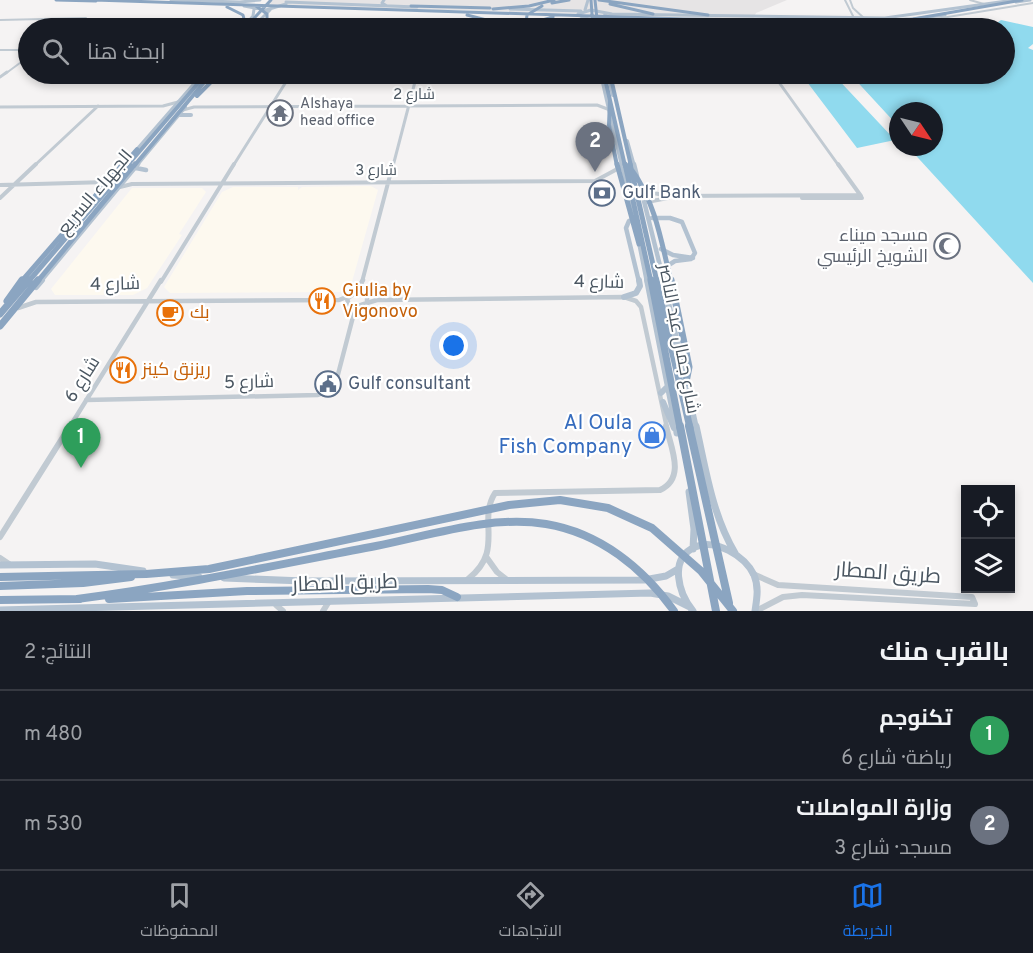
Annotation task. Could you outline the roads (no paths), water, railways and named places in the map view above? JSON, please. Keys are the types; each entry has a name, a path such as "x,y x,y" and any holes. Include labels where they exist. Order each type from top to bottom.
{"highway":[{"path":"56,0 154,3"},
{"path":"93,0 440,12"},
{"path":"137,0 490,8"},
{"path":"224,0 248,3 264,11 267,18"},
{"path":"255,18 273,0"},
{"path":"467,8 519,7 554,0"},
{"path":"527,18 531,11 547,4 569,0"},
{"path":"589,0 590,18"},
{"path":"598,18 598,0 697,15 769,18"},
{"path":"604,0 639,12 697,18"},
{"path":"903,18 1009,0"},
{"path":"911,18 1022,0"},
{"path":"203,4 227,7 239,12 244,18"},
{"path":"253,7 501,9 603,15"},
{"path":"407,8 697,18"},
{"path":"407,8 480,18"},
{"path":"467,8 603,15"},
{"path":"550,18 603,15"},
{"name":"الجهراء السريع","path":"0,314 196,84"},
{"name":"الجهراء السريع","path":"0,327 204,84"},
{"path":"182,108 208,84"},
{"name":"شارع جمال عبد الناصر","path":"609,84 632,169 732,611"},
{"path":"609,100 607,112 626,202 639,244"},
{"name":"شارع جمال عبد الناصر","path":"609,100 646,256 716,611"},
{"path":"7,301 32,267 124,162 157,130"},
{"path":"632,169 642,181 656,222 688,367 686,382"},
{"path":"0,577 146,574 208,570 509,505 561,500 608,508 646,524 681,550 701,571 732,611"},
{"path":"77,599 139,592 452,531 511,522 534,523 578,532 610,548 640,571 674,611"},
{"path":"0,586 83,583 146,574"},
{"path":"0,600 150,598 247,591 428,589 442,590 457,597"}],"main road":[{"path":"77,0 253,7 270,10 279,8 440,12 582,18 603,15 854,18"},
{"path":"171,0 260,0"},
{"path":"252,18 253,7 260,0"},
{"path":"364,6 382,0 383,5 392,7"},
{"path":"582,18 578,14 584,10 589,0"},
{"path":"598,0 603,15"},
{"path":"883,18 916,16 978,4 1014,0"},
{"path":"929,18 1030,0"},
{"path":"279,8 285,1 407,8 584,10 603,15 726,18"},
{"path":"259,18 270,10"},
{"name":"الجهراء السريع","path":"0,327 120,188 182,108 198,84"},
{"name":"شارع جمال عبد الناصر","path":"608,84 610,110 668,386 667,403 679,439 694,520 693,549"},
{"name":"شارع جمال عبد الناصر","path":"610,84 656,247 718,520 724,537 735,554 753,574"},
{"path":"182,108 191,115"},
{"name":"الجهراء السريع","path":"0,309 172,109 182,108"},
{"path":"136,168 146,170"},
{"path":"624,297 633,295 640,289 626,228 627,222 632,219 677,219 686,227 694,255 678,258 661,270"},
{"path":"656,247 678,258"},
{"path":"634,260 646,273"},
{"path":"660,393 668,386"},
{"path":"690,609 679,587 678,569 685,555 693,549 713,545 735,554"},
{"name":"طريق المطار","path":"0,565 95,564 184,576 276,580 652,580 678,569"},
{"path":"753,574 759,593 755,611"},
{"name":"طريق المطار","path":"0,610 326,607 457,597 656,593 675,598 690,609"}],"street":[{"path":"207,0 215,1"},
{"path":"970,0 978,4"},
{"path":"845,1 850,1 852,8 865,18"},
{"path":"845,1 854,18"},
{"path":"946,18 1033,4"},
{"path":"0,20 18,20"},
{"path":"0,51 18,53"},
{"path":"0,77 18,62"},
{"name":"شارع 6","path":"0,544 95,386 284,84"},
{"path":"367,297 356,292 361,286 414,84"},
{"path":"779,84 861,196"},
{"name":"شارع 2","path":"597,105 609,100"},
{"name":"شارع 2","path":"163,106 182,108 270,105 597,105 610,110"},
{"path":"0,106 163,106 172,109"},
{"path":"0,198 98,106"},
{"path":"182,108 194,107"},
{"name":"شارع 3","path":"120,188 132,184 595,181 617,170 622,164"},
{"path":"617,170 624,172"},
{"path":"126,180 132,184"},
{"path":"0,185 108,184"},
{"path":"641,190 668,195 861,196"},
{"path":"644,203 669,198 861,196"},
{"path":"361,286 367,297"},
{"name":"شارع 4","path":"18,308 36,302 339,300 356,292"},
{"path":"30,294 36,302"},
{"path":"349,296 349,304 354,313"},
{"path":"349,304 360,306 367,297"},
{"name":"شارع 4","path":"367,297 377,300 624,297 636,301 641,307 660,393 667,403 676,471 670,484 657,491 497,492 490,501 487,558"},
{"name":"شارع 4","path":"339,300 349,304"},
{"name":"شارع 5","path":"87,400 318,396 328,391 336,382 354,313 360,306"},
{"name":"شارع 6","path":"0,537 87,400"},
{"path":"0,558 6,563 15,564"},
{"path":"468,579 479,570 487,558 497,572 506,579"},
{"name":"طريق المطار","path":"753,574 778,585 972,597 975,604 802,596 783,597 755,611"}],"water":[{"path":"1015,23 1033,27 1033,44 1028,48 1033,50 1033,283 916,156 943,156 943,102 889,102 889,116 859,84 1015,84"},
{"path":"809,84 842,84 889,134 889,141 857,148"}],"place":[{"name":"Alshaya head office","path":"280,113"},
{"name":"وزارة المواصلات","path":"595,172"},
{"name":"Gulf Bank","path":"602,193"},
{"name":"مسجد ميناء الشويخ الرئيسي","path":"947,246"},
{"name":"Giulia by Vigonovo","path":"322,301"},
{"name":"بك","path":"170,313"},
{"name":"ريزنق كينز","path":"123,370"},
{"name":"Gulf consultant","path":"328,384"},
{"name":"Al Oula Fish Company","path":"652,435"},
{"name":"تكنوجم","path":"81,468"}]}
